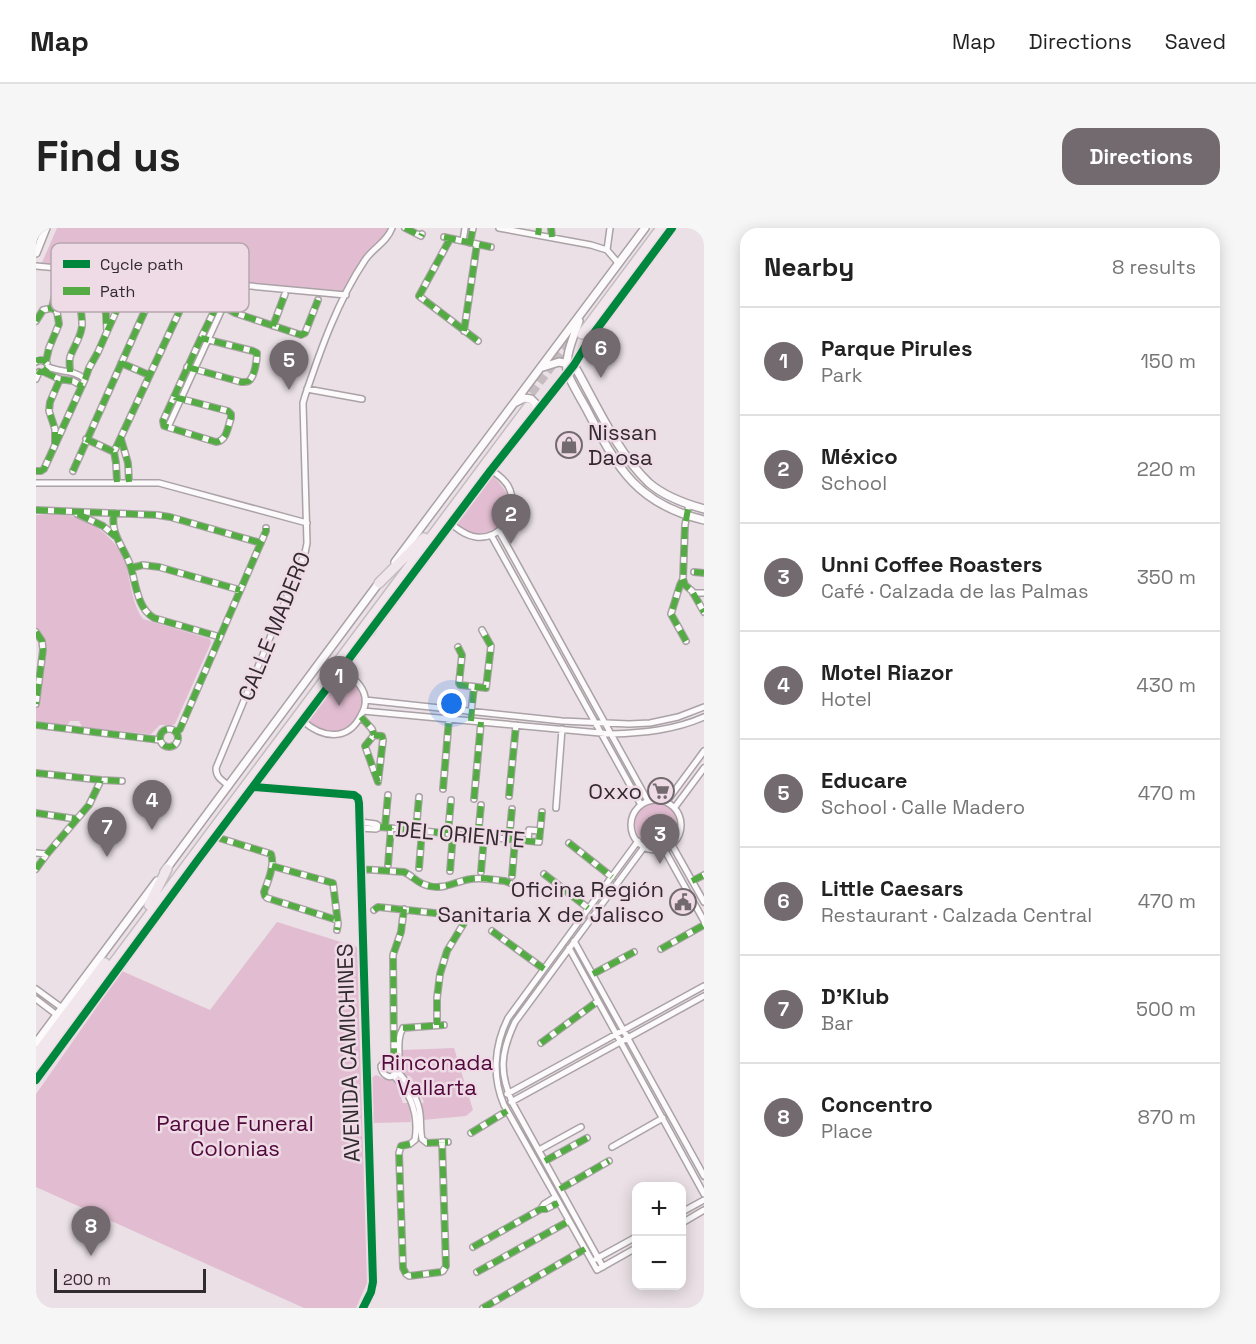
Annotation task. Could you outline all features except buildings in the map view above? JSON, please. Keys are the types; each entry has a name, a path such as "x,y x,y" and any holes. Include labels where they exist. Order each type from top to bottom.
{"highway":[{"path":"581,334 655,228"},
{"path":"581,334 661,228"},
{"path":"36,1055 522,405"},
{"path":"36,1066 395,585 522,405"},
{"path":"379,583 424,538"},
{"path":"370,631 395,585"},
{"path":"172,883 197,861"},
{"path":"149,905 167,869"}],"street":[{"path":"36,253 46,228"},
{"name":"CALLE MADERO","path":"229,786 216,774 216,768 305,553 307,543 303,403 307,389 334,317 366,259 388,237 392,228"},
{"path":"405,228 421,236 422,234"},
{"path":"463,241 465,228"},
{"path":"470,243 473,228"},
{"path":"499,228 538,231 552,237 591,245 607,250 619,264"},
{"path":"551,228 552,237"},
{"path":"607,250 610,228"},
{"path":"36,1043 379,583 522,405 542,367 645,228"},
{"path":"672,228 581,334 571,364 623,452 649,483 688,504 704,508"},
{"path":"478,341 419,296 447,238 491,248"},
{"path":"464,331 477,244"},
{"path":"36,267 51,268"},
{"path":"249,286 346,295"},
{"path":"273,326 285,294"},
{"path":"235,312 302,335 305,333 318,300"},
{"path":"36,321 42,310 51,308"},
{"path":"36,379 59,324 57,312"},
{"path":"70,372 70,359 82,330 81,312"},
{"path":"106,312 106,333"},
{"path":"36,471 44,469 116,312"},
{"path":"73,471 144,312"},
{"path":"117,482 114,452 179,312"},
{"path":"177,398 228,411 231,417 224,439 216,442 168,427 177,398 201,338 215,312"},
{"path":"190,368 223,312"},
{"path":"36,1080 197,861 567,372 581,334 580,316"},
{"path":"190,368 241,382 251,379 257,359 256,353 201,338"},
{"path":"37,361 41,360 42,369"},
{"path":"542,367 554,362 571,364"},
{"path":"121,363 149,375"},
{"path":"42,369 77,373 85,379"},
{"path":"42,369 60,379 73,381 82,386"},
{"path":"567,372 613,458 633,483 657,502 704,520"},
{"path":"55,445 55,429 49,411 50,402 60,379"},
{"path":"307,389 362,399"},
{"path":"522,405 524,398 531,399 536,404 535,415"},
{"path":"52,420 65,424"},
{"path":"86,439 114,452"},
{"path":"121,439 128,462 129,482"},
{"path":"451,524 475,537 491,535 505,526 513,509 513,500 506,483 491,470"},
{"path":"633,483 642,475"},
{"path":"36,483 165,484 307,523"},
{"path":"686,641 671,614 683,579 688,504"},
{"path":"36,510 170,517 261,543"},
{"path":"70,512 103,526 116,537 122,545 138,593 148,614 154,618 220,637"},
{"path":"114,513 116,537"},
{"path":"176,732 180,729 266,528"},
{"path":"499,531 648,801"},
{"path":"491,535 641,805"},
{"path":"131,568 143,565 159,567 240,590"},
{"path":"694,572 704,573"},
{"path":"683,579 704,612"},
{"path":"693,593 704,593"},
{"path":"545,632 553,628"},
{"path":"458,647 462,655 460,685 486,688 491,646 482,630"},
{"path":"36,632 43,646 36,704"},
{"path":"303,721 317,731 334,735 342,734 354,726 362,714 365,700 361,687 342,669"},
{"path":"471,721 474,687"},
{"path":"365,700 596,724 650,723 678,717 704,707"},
{"path":"362,714 449,719 611,734 650,732 704,717"},
{"path":"362,714 374,735"},
{"path":"443,789 449,719"},
{"path":"556,808 562,721"},
{"path":"474,800 481,722"},
{"path":"36,725 160,740"},
{"path":"509,796 516,725"},
{"path":"170,729 176,732 176,742 172,746 167,747 162,744 160,740 163,730 170,729"},
{"path":"374,735 380,735 383,740 378,782 365,746 374,735"},
{"path":"667,801 704,751"},
{"path":"675,807 704,768"},
{"path":"36,773 122,781"},
{"path":"36,869 89,805 101,780"},
{"name":"AVENIDA CAMICHINES","path":"254,787 354,795 358,798 374,1282 363,1308"},
{"path":"388,795 386,827 388,865"},
{"path":"419,797 419,868"},
{"path":"657,799 667,801 675,807 681,818 681,830 676,840 664,849 644,847 633,832 631,822 634,812 648,801 657,799"},
{"path":"450,871 451,800"},
{"path":"481,805 481,872"},
{"path":"512,809 512,876"},
{"path":"528,841 529,830 540,831 542,812"},
{"path":"36,813 76,819"},
{"name":"DEL ORIENTE","path":"360,825 376,829 386,827 539,842 540,831"},
{"path":"216,837 269,852 273,857 272,866 264,896 337,920"},
{"path":"632,1250 597,1270 505,1108 497,1080 496,1062 499,1041 508,1018 638,841"},
{"path":"569,843 612,877"},
{"path":"672,845 704,902"},
{"path":"603,1267 508,1094 503,1063 509,1034 515,1023 644,847"},
{"path":"661,949 704,923 664,849"},
{"path":"36,853 47,854"},
{"path":"272,866 333,883 336,930"},
{"path":"360,869 404,872 418,883 433,887 446,887 473,878 506,881 510,884"},
{"path":"544,874 588,908"},
{"path":"692,881 704,875"},
{"path":"374,910 378,907 405,909 461,915 464,918 464,923 447,951 440,974 436,998 440,1025 403,1028 394,1023"},
{"path":"367,1070 381,1069 388,1076 396,1071 400,1059 394,1023 393,955 401,932 405,909"},
{"path":"492,931 544,969"},
{"path":"570,934 704,1176"},
{"path":"565,940 704,1194"},
{"path":"593,974 634,952"},
{"path":"549,962 556,966"},
{"path":"501,1097 704,986"},
{"path":"593,991 600,987"},
{"path":"36,989 60,1011"},
{"path":"471,1133 512,1101 704,996"},
{"path":"36,999 60,1011"},
{"path":"541,1043 598,1001"},
{"path":"403,1028 392,1060 396,1071 411,1093 422,1140 427,1143 445,1142 446,1266 441,1272 409,1276 403,1268 399,1153 401,1146 410,1144 416,1137 418,1126"},
{"path":"381,1069 386,1060 392,1060"},
{"path":"612,1147 663,1118"},
{"path":"539,1150 581,1127"},
{"path":"545,1161 587,1138"},
{"path":"677,1144 684,1139"},
{"path":"560,1189 609,1161"},
{"path":"547,1183 554,1179"},
{"path":"473,1247 541,1209 544,1204 557,1200"},
{"path":"686,1209 704,1200"},
{"path":"686,1220 704,1210"},
{"path":"477,1272 569,1221"},
{"path":"592,1262 632,1239"},
{"path":"483,1308 585,1249"}],"green space":[{"path":"57,228 389,228 386,237 364,258 344,293 249,284 249,243 51,243 51,266 41,265"},
{"path":"491,473 508,496 510,510 508,517 493,532 472,534 453,523"},
{"path":"36,515 74,517 100,530 121,552 134,600 143,619 210,639 211,643 175,724 160,725 148,734 82,727 79,721 70,721 67,726 36,721 44,650 40,633 36,628"},
{"path":"342,673 355,683 363,699 358,712 351,724 341,731 335,733 316,728 305,721"},
{"path":"656,803 664,804 671,809 676,816 676,832 671,839 664,844 656,845 648,844 641,839 636,832 635,824 636,816 641,809 648,804"},
{"name":"Parque Funeral Colonias","path":"277,922 357,947 367,1283 356,1308 304,1308 36,1187 36,1094 122,971 210,1010"},
{"name":"Rinconada Vallarta","path":"454,1048 473,1110 466,1116 423,1120 420,1105 424,1102 410,1076 405,1076 403,1073 402,1050"},
{"name":"Rinconada Vallarta","path":"376,1075 385,1079 393,1079 402,1089 399,1092 403,1103 410,1103 411,1122 373,1123 370,1084 371,1078"}],"tunnel":[{"path":"523,404 574,336"}],"marked path":[{"path":"405,228 421,236 422,234"},
{"path":"470,243 473,228"},
{"path":"538,235 539,228"},
{"path":"551,228 552,237"},
{"path":"444,237 491,247"},
{"path":"450,239 419,296 478,341"},
{"path":"464,331 477,244"},
{"path":"273,326 285,294"},
{"path":"233,312 301,335 305,333 318,300"},
{"path":"36,321 43,310 51,308"},
{"path":"46,361 59,324 57,312"},
{"path":"70,372 70,357 82,326 81,312"},
{"path":"106,312 106,330"},
{"path":"55,445 116,312"},
{"path":"73,471 144,312"},
{"path":"117,482 114,452 179,312"},
{"path":"174,397 228,411 231,418 223,439 216,442 164,426 163,421 201,338 214,312"},
{"path":"187,367 241,382 248,382 252,377 257,353 201,338"},
{"path":"36,362 43,360 48,367 44,372 36,370"},
{"path":"121,363 149,375"},
{"path":"44,372 82,386"},
{"path":"36,471 44,469 55,445 55,429 49,411 50,402 60,379"},
{"path":"86,439 114,452"},
{"path":"121,439 128,463 129,482"},
{"path":"686,641 671,614 683,579 685,525 689,504"},
{"path":"36,510 157,515 261,543"},
{"path":"114,513 115,532 129,562 143,608 154,618 220,637"},
{"path":"78,514 103,526 116,537"},
{"path":"176,732 180,729 266,528"},
{"path":"131,568 143,565 159,567 240,590"},
{"path":"694,572 704,573"},
{"path":"683,579 704,612"},
{"path":"458,647 462,655 460,685 486,688 491,646 482,630"},
{"path":"36,632 42,641 43,650 36,704"},
{"path":"471,721 474,687"},
{"path":"361,717 372,729 374,735"},
{"path":"443,789 449,719"},
{"path":"474,799 481,722"},
{"path":"36,725 160,740"},
{"path":"509,796 516,725"},
{"path":"169,729 175,732 178,738 175,744 169,747 163,744 160,738 163,732 169,729"},
{"path":"374,735 382,736 383,740 378,782 365,746 374,735"},
{"path":"36,773 122,781"},
{"path":"36,869 89,805 101,780"},
{"path":"385,827 388,795"},
{"path":"416,830 419,797"},
{"path":"448,833 451,800"},
{"path":"478,836 481,805"},
{"path":"509,839 512,809"},
{"path":"380,827 539,842 542,812"},
{"path":"36,813 76,819"},
{"path":"388,865 391,828"},
{"path":"419,868 422,831"},
{"path":"450,871 453,834"},
{"path":"216,837 271,854 272,868 264,892 267,898 337,920"},
{"path":"481,872 484,837"},
{"path":"512,876 515,840"},
{"path":"569,843 612,877"},
{"path":"272,866 333,883 337,930"},
{"path":"360,869 404,872 422,884 434,887 475,878 510,883"},
{"path":"544,874 588,908"},
{"path":"692,881 704,875"},
{"path":"374,910 378,907 463,916 464,923 447,951 440,974 437,1025"},
{"path":"392,1060 394,1052 393,955 401,932 404,909"},
{"path":"661,949 704,925"},
{"path":"492,931 544,969"},
{"path":"593,974 634,952"},
{"path":"541,1043 598,1001"},
{"path":"403,1028 444,1025"},
{"path":"471,1133 507,1111"},
{"path":"545,1161 587,1138"},
{"path":"410,1144 401,1146 399,1153 403,1268 409,1276 441,1272 446,1266 442,1142"},
{"path":"427,1143 448,1142"},
{"path":"560,1189 609,1161"},
{"path":"473,1247 541,1209 558,1203"},
{"path":"477,1272 569,1221"},
{"path":"483,1308 585,1249"}],"cycle path":[{"path":"36,1080 197,861 491,470 574,365 591,337 672,228"},
{"path":"254,787 354,795 358,798 373,1282 363,1308"}],"place":[{"name":"Little Caesars","path":"601,378"},
{"name":"Educare","path":"289,390"},
{"name":"Nissan Daosa","path":"569,445"},
{"name":"México","path":"511,544"},
{"name":"Parque Pirules","path":"339,706"},
{"name":"Oxxo","path":"661,791"},
{"name":"Motel Riazor","path":"152,830"},
{"name":"D'Klub","path":"107,857"},
{"name":"Unni Coffee Roasters","path":"660,864"},
{"name":"Oficina Región Sanitaria X de Jalisco","path":"683,902"},
{"name":"Concentro","path":"91,1256"}]}
